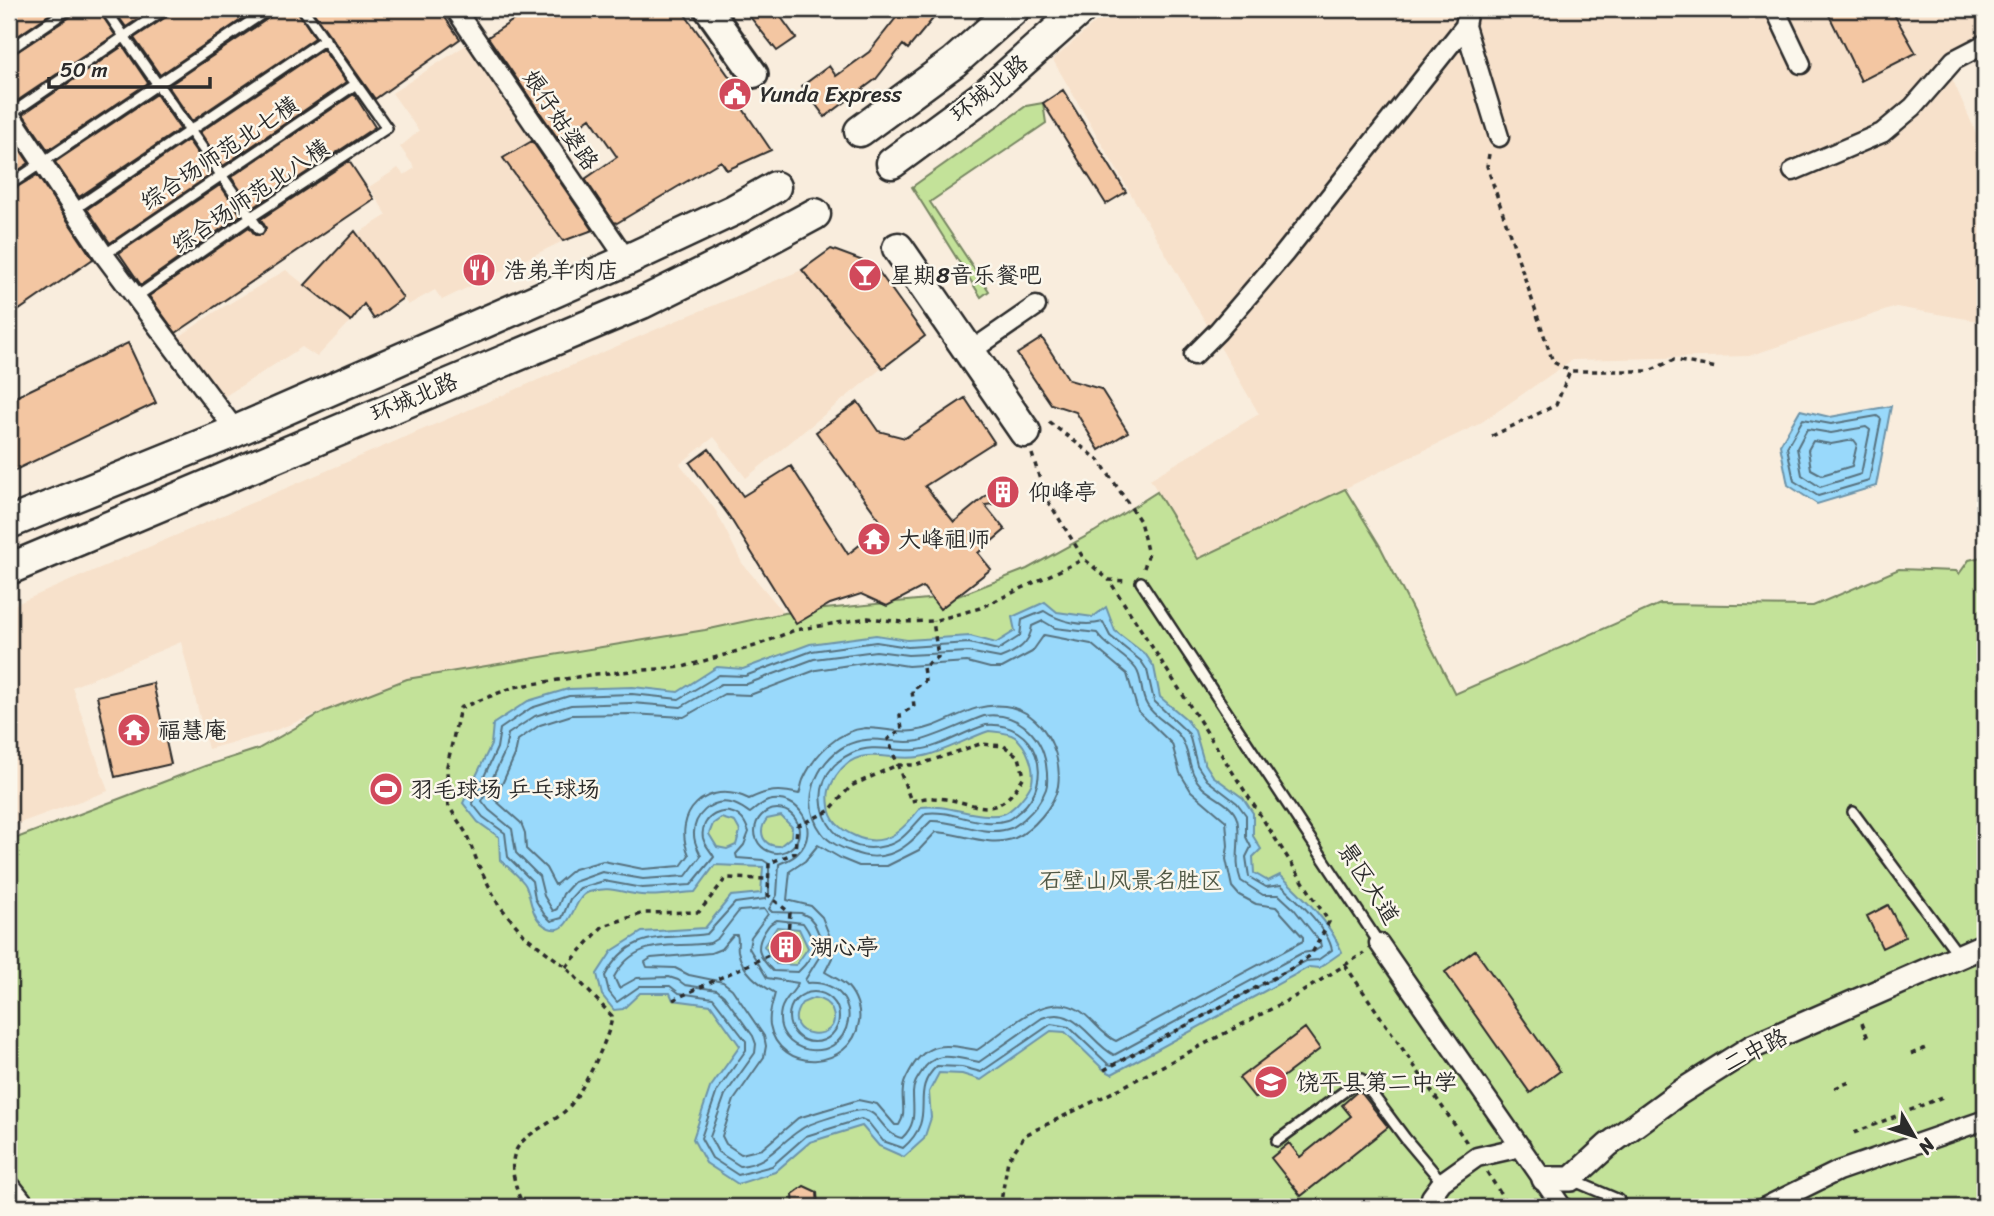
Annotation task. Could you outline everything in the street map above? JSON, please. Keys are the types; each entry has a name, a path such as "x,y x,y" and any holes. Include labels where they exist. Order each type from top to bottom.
{"main road":[{"path":"708,9 754,74"},
{"name":"环城北路","path":"860,131 954,62 1014,9"},
{"name":"环城北路","path":"892,163 988,93 1082,9"},
{"name":"环城北路","path":"9,523 236,431 626,260 734,210 775,187"},
{"name":"环城北路","path":"9,569 642,303 814,214"},
{"path":"898,248 971,351 1035,426"}],"street":[{"name":"娘仔姑婆路","path":"455,9 626,260"},
{"path":"1775,9 1801,64"},
{"path":"1466,18 1497,131"},
{"path":"1194,355 1284,254 1466,18"},
{"path":"1793,171 1882,133 1913,107 1954,60 1985,44"},
{"path":"9,114 104,255 236,431"},
{"path":"971,351 1036,306"},
{"name":"景区大道","path":"1379,943 1562,1207"},
{"name":"二中路","path":"1571,1179 1608,1145 1669,1100 1752,1047 1985,945"},
{"path":"1765,1207 1838,1171 1985,1120"},
{"path":"1425,1202 1442,1181 1477,1157 1521,1147"},
{"path":"1544,1179 1571,1179"},
{"path":"9,1188 24,1207"}],"lane":[{"path":"9,50 69,9"},
{"path":"105,9 259,229"},
{"path":"9,114 165,9"},
{"path":"9,185 270,9"},
{"path":"303,9 356,84"},
{"path":"73,210 325,39"},
{"name":"综合场师范北八横","path":"136,297 251,217 387,128 356,84"},
{"name":"综合场师范北七横","path":"104,255 356,84"},
{"name":"景区大道","path":"1141,582 1379,943"},
{"path":"1853,812 1960,957"},
{"path":"1278,1141 1361,1079 1405,1138 1442,1181"},
{"path":"1571,1179 1619,1200"}],"path":[{"path":"1497,131 1487,166 1553,362 1570,371 1649,371 1674,360 1717,368"},
{"path":"1492,436 1556,405 1570,371"},
{"path":"1035,426 1045,496 1083,559 1109,580 1329,922 1311,955 1292,968 1104,1070"},
{"path":"1035,426 1099,460 1140,522 1147,555 1141,582 1109,580"},
{"path":"526,1207 518,1198 511,1163 519,1143 569,1107 612,1026 612,1016 566,967 525,936 498,904 466,833 448,805 447,766 460,708 513,687 596,674 683,667 755,646 795,630 868,618 903,622 933,621 980,608 1083,559"},
{"path":"673,1000 773,953 769,946 779,931 788,932 790,913 768,895 769,863 796,853 797,826 829,811 851,786 897,765 918,765 980,744 1004,746 1018,757 1024,776 1014,794 995,807 977,807 931,797 911,801 897,765 888,740 902,730 900,715 914,706 912,691 925,681 923,667 938,657 933,621"},
{"path":"566,967 603,926 644,914 699,912 726,878 769,879"},
{"path":"1000,1207 1007,1160 1024,1135 1113,1092 1269,1010 1379,943"},
{"path":"1345,965 1509,1207"},
{"path":"1911,1054 1926,1048"},
{"path":"1835,1088 1852,1081"},
{"path":"1854,1133 1945,1096"}],"shaded area":[{"path":"1110,9 1985,9 1985,54 1951,76 1985,153 1985,322 1896,307 1749,356 1572,360 1479,424 1198,559 1150,479 1259,414 1053,60"},
{"path":"466,45 535,139 504,158 563,241 442,300 435,290 408,305 357,234 387,215 369,187 398,168 404,175 415,168 400,147 419,131 392,93"},
{"path":"286,270 351,321 317,357 302,347 222,398 179,337"},
{"path":"802,270 882,368 746,478 714,437 680,464 716,511 742,563 784,613 705,630 407,679 268,733 208,749 181,642 72,687 108,791 11,826 9,607 685,317"}],"green space":[{"path":"1043,103 1046,123 930,202 989,291 981,297 912,187 1026,106"},
{"name":"石壁山风景名胜区","path":"1345,489 1380,546 1455,694 1660,604 1813,606 1899,569 1956,571 1959,574 1969,560 1985,556 1985,1207 9,1207 9,841 205,766 258,749 325,711 407,679 705,630 784,613 958,596 1027,569 1094,532 1157,492 1198,559"}],"water":[{"path":"1891,406 1876,486 1817,504 1788,485 1780,445 1800,410 1830,417"},
{"path":"1045,602 1057,612 1093,617 1106,607 1115,631 1146,655 1154,667 1160,697 1186,719 1195,731 1204,762 1213,776 1243,798 1253,813 1253,836 1261,849 1253,857 1254,873 1268,881 1280,875 1323,920 1342,952 1319,968 1309,967 1112,1074 1104,1070 1065,1032 1051,1031 981,1080 962,1074 939,1073 929,1092 931,1118 924,1139 904,1157 879,1146 862,1126 810,1142 775,1172 738,1184 706,1163 693,1139 710,1088 740,1046 711,1005 673,1000 670,993 640,993 623,1009 614,1010 602,995 597,974 612,951 642,932 705,928 731,896 761,893 763,867 715,865 695,892 654,896 610,889 589,892 583,895 563,927 549,928 537,919 527,887 500,860 499,837 478,822 463,803 491,745 493,724 528,701 568,689 633,687 678,692 717,667 743,669 810,644 876,635 907,640 970,636 996,643 1015,631 1012,617","holes":["989,731 1012,735 1023,746 1029,758 1033,776 1031,785 1007,813 983,815 942,807 921,807 901,830 885,839 866,840 850,834 834,821 830,811 829,790 836,776 854,759 863,756 919,757","781,816 792,827 791,837 780,846 769,844 762,834 767,819","721,818 735,822 740,831 736,845 727,849 717,847 709,834 713,824","777,927 799,929 808,948 796,965 776,964 764,946","814,998 829,1005 834,1021 829,1029 812,1034 797,1025 796,1015 802,1003"]}],"building":[{"path":"9,9 57,9 9,42"},
{"path":"76,9 98,9 115,35 14,103 9,102 9,57 73,15"},
{"path":"113,9 153,9 126,27"},
{"path":"172,9 257,9 160,75 134,38 169,15"},
{"path":"276,9 296,9 315,38 192,121 168,86 273,15"},
{"path":"311,9 439,9 460,39 375,99"},
{"path":"530,9 681,9 743,96 737,100 771,150 727,170 721,161 617,223 614,222 585,179 617,157 590,118 559,140 488,37"},
{"path":"744,9 775,9 796,38 777,51"},
{"path":"903,9 941,9 908,49 903,45 876,79 825,117 802,86 829,66 836,76 869,52"},
{"path":"1826,9 1891,9 1916,53 1861,81"},
{"path":"123,46 148,83 48,150 23,114"},
{"path":"323,49 346,82 223,166 200,132"},
{"path":"1063,90 1126,192 1106,204 1043,103"},
{"path":"156,94 180,129 79,197 55,162"},
{"path":"354,94 375,127 253,208 231,177"},
{"path":"9,133 29,163 9,177"},
{"path":"188,140 212,174 110,243 87,209"},
{"path":"532,141 593,230 563,241 503,158"},
{"path":"349,161 374,199 176,333 149,296 249,227 255,235 262,235 266,228 261,219"},
{"path":"37,175 93,259 9,317 9,192"},
{"path":"220,185 241,215 141,285 119,253"},
{"path":"355,231 403,298 374,319 364,304 351,321 305,285"},
{"path":"831,249 874,265 925,336 883,368 802,270"},
{"path":"1042,338 1069,380 1101,389 1128,432 1099,450 1076,412 1051,404 1017,354"},
{"path":"128,343 156,403 9,473 9,400"},
{"name":"大峰祖师","path":"965,398 994,442 925,486 954,522 993,490 996,483 1007,482 1014,491 1010,502 985,505 1005,530 978,553 991,569 940,609 923,587 887,606 861,594 830,604 796,624 729,516 690,463 709,449 743,496 791,466 848,554 884,526 816,432 858,402 878,431 905,438"},
{"name":"福慧庵","path":"153,683 171,764 115,777 97,696"},
{"path":"1888,905 1905,937 1882,948 1867,916"},
{"name":"湖心亭","path":"786,934 795,938 799,947 795,956 786,960 777,956 773,947 777,938"},
{"path":"1475,950 1560,1071 1530,1093 1445,972"},
{"path":"1305,1028 1320,1049 1255,1098 1239,1078"},
{"path":"1359,1090 1388,1127 1301,1196 1271,1158 1289,1143 1300,1157 1351,1116 1342,1105"},
{"path":"804,1186 817,1192 818,1207 794,1207 793,1194"}],"place":[{"name":"Yunda Express","path":"735,94"},
{"name":"浩弟羊肉店","path":"479,270"},
{"name":"星期8音乐餐吧","path":"865,275"},
{"name":"仰峰亭","path":"1003,492"},
{"name":"大峰祖师","path":"874,539"},
{"name":"福慧庵","path":"134,730"},
{"name":"羽毛球场 乒乓球场","path":"386,789"},
{"name":"湖心亭","path":"786,947"},
{"name":"饶平县第二中学","path":"1271,1082"}]}
